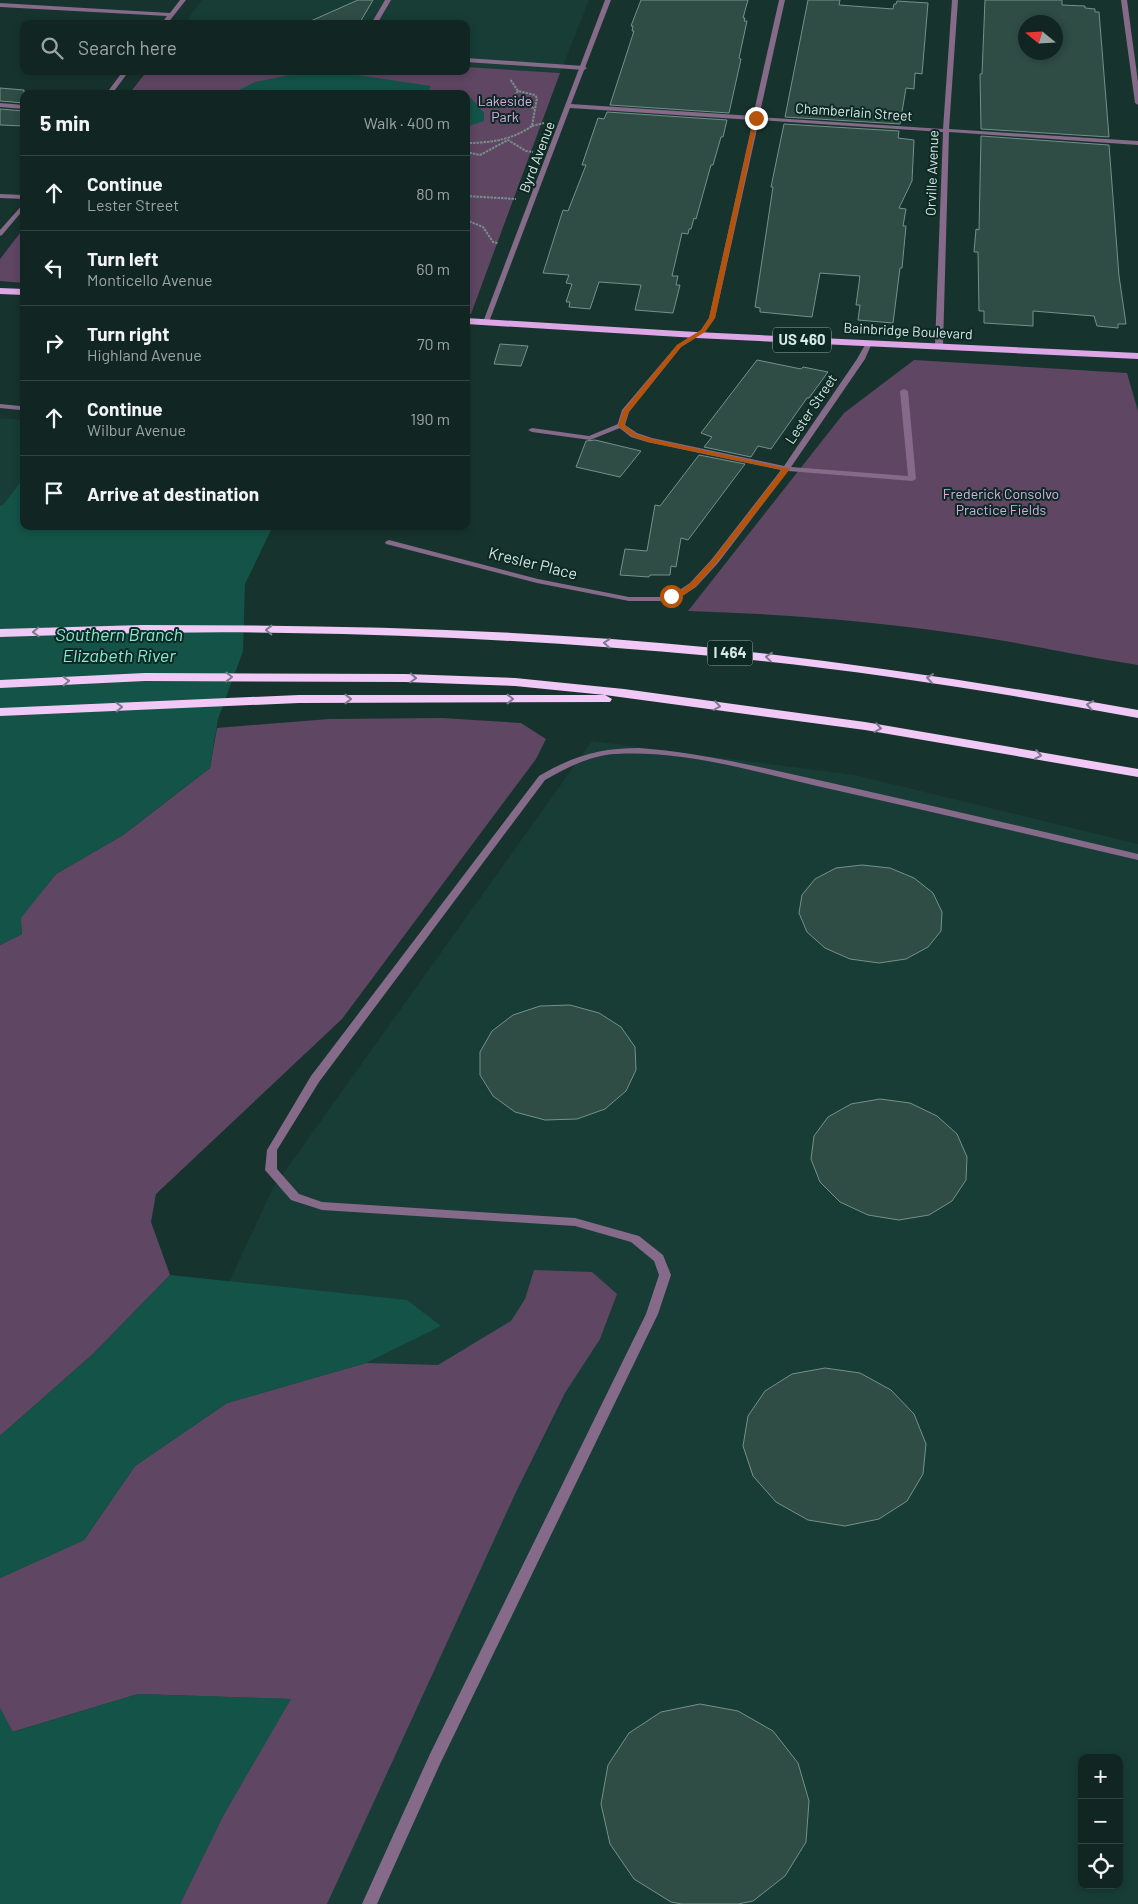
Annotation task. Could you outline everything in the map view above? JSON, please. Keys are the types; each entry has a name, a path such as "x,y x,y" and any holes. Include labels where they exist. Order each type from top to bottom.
{"highway":[{"name":"I 464","path":"0,633 182,629 457,633 733,653 828,664 946,680 1138,714"},
{"path":"0,684 145,677 312,676 516,682 624,693 865,726 1138,773"},
{"path":"0,712 299,699 668,699"}],"main road":[{"path":"0,291 20,292"},
{"name":"Bainbridge Boulevard","path":"470,321 696,335 1138,356"}],"street":[{"path":"167,20 183,0"},
{"path":"376,20 388,0"},
{"name":"Byrd Avenue","path":"486,322 584,68 608,0"},
{"path":"624,428 625,412 679,346 708,326 712,318 782,0"},
{"name":"Orville Avenue","path":"940,346 946,130 955,0"},
{"path":"1124,0 1138,103"},
{"path":"0,5 171,15"},
{"path":"470,60 584,68"},
{"path":"112,90 123,75"},
{"path":"0,105 20,107"},
{"name":"Chamberlain Street","path":"569,106 1138,142"},
{"path":"0,196 20,198"},
{"path":"0,234 20,210"},
{"name":"Lester Street","path":"671,596 681,593 693,584 715,561 786,469 861,358 869,343"},
{"path":"532,430 590,438 624,428 650,440 786,469 912,479 904,391"},
{"path":"0,406 20,408"},
{"name":"Kresler Place","path":"389,542 576,590 645,601 671,596"},
{"path":"369,1904 435,1759 652,1314 665,1275 659,1258 635,1239 575,1222 322,1206 295,1197 271,1170 272,1150 315,1080 542,778 555,770 613,751 639,750 748,768 1029,830 1138,857"}],"path":[{"path":"470,153 480,155 523,133 532,126 537,98 535,95 518,91 499,62"},
{"path":"518,91 514,96 515,99 536,109"},
{"path":"470,143 508,140 526,150 550,156"},
{"path":"470,196 533,200"},
{"path":"470,221 477,222 484,227 493,242 516,244"}],"shaded area":[{"path":"202,0 589,0 560,73 470,67 470,20 187,20"},
{"path":"0,418 20,420 20,485 0,514"},
{"path":"592,741 855,775 1138,844 1138,1904 0,1904 0,1522 215,1312 273,1188"}],"green space":[{"name":"Lakeside Park","path":"470,67 560,73 471,314 470,90 132,90 144,75 470,75"},
{"path":"20,233 20,283 0,281 0,259"},
{"name":"Frederick Consolvo Practice Fields","path":"914,360 1127,373 1138,411 1138,665 1000,640 908,627 761,614 688,611 844,413"},
{"path":"442,718 521,723 546,739 536,759 342,1019 156,1194 151,1222 170,1275 93,1354 0,1436 0,945 22,934 20,918 56,874 123,835 210,768 217,728 329,719"},
{"path":"534,1270 592,1272 617,1294 600,1339 565,1393 516,1492 327,1904 180,1904 223,1816 290,1699 138,1694 12,1732 0,1708 0,1578 84,1540 135,1466 227,1403 366,1363 438,1365 511,1321 525,1299"}],"water":[{"path":"290,75 357,75 431,86 429,90 239,90 255,82"},
{"path":"470,97 484,113 484,121 470,126"},
{"name":"Southern Branch Elizabeth River","path":"20,482 20,530 271,530 245,584 243,651 218,719 210,768 123,835 56,874 21,918 22,934 0,945 0,506 4,504"},
{"path":"170,1275 407,1300 441,1326 366,1363 227,1403 135,1466 84,1540 0,1578 0,1436 93,1354"},
{"path":"138,1694 291,1699 223,1816 180,1904 0,1904 0,1708 13,1732"}],"building":[{"path":"358,0 373,0 361,20 313,20"},
{"path":"641,0 748,0 743,18 745,18 744,21 747,21 739,58 741,59 729,113 610,105 634,31 632,31 633,26 631,26"},
{"path":"808,0 840,0 839,5 893,9 897,1 928,3 922,74 915,73 914,89 906,88 900,124 785,117"},
{"path":"985,0 1062,0 1062,5 1085,6 1085,8 1095,9 1095,12 1099,12 1109,137 981,129 980,74 982,74"},
{"path":"0,88 24,90 20,90 20,103 0,101"},
{"path":"0,109 20,111 20,126 0,125"},
{"path":"607,112 727,120 723,137 721,137 713,165 711,165 696,219 694,218 688,234 682,233 672,276 678,276 676,285 680,285 673,313 635,310 641,285 599,282 590,309 569,307 570,302 566,302 572,284 566,283 569,275 543,273 563,210 568,211 586,165 582,165 598,118 604,119"},
{"path":"784,124 899,131 898,138 914,140 912,181 899,208 906,209 903,226 906,226 902,268 900,268 893,323 858,320 860,305 856,305 860,276 820,273 812,317 760,312 760,308 755,307 773,187 771,187"},
{"path":"981,136 1109,145 1119,276 1126,324 1118,324 1118,328 1097,326 1094,316 1033,311 1033,326 984,323 984,311 979,311 978,252 974,252 976,229 979,230"},
{"path":"500,344 528,346 521,366 494,364"},
{"path":"757,360 801,369 803,367 828,372 771,449 758,446 751,457 704,447 712,437 701,433"},
{"path":"595,440 641,451 620,477 576,467 586,441"},
{"path":"699,455 745,464 688,540 681,538 676,567 671,566 670,575 650,575 649,577 620,575 625,549 647,551 655,505 660,506"},
{"path":"862,865 890,868 914,878 933,893 942,912 941,931 928,947 906,959 879,963 850,959 825,948 807,932 799,913 802,895 815,879 836,868"},
{"path":"570,1005 599,1013 621,1027 635,1047 636,1070 626,1091 605,1109 577,1119 545,1120 515,1112 493,1096 480,1075 480,1052 492,1031 513,1015 540,1006"},
{"path":"880,1099 910,1103 937,1116 957,1134 967,1157 966,1180 952,1201 929,1215 899,1220 868,1215 840,1202 820,1182 811,1159 814,1136 828,1117 851,1104"},
{"path":"825,1368 860,1373 891,1390 914,1414 926,1444 923,1474 907,1501 879,1519 845,1526 808,1520 776,1502 753,1476 743,1446 748,1416 765,1391 792,1374"},
{"path":"700,1704 738,1711 773,1731 798,1763 809,1801 806,1842 785,1876 753,1901 738,1904 682,1904 671,1902 634,1879 610,1844 601,1804 608,1765 629,1733 661,1712"}],"route":[{"path":"671,596 681,593 693,584 715,561 786,469 650,440 634,435 621,426 622,417 625,412 679,346 703,331 712,318 756,118"}]}
